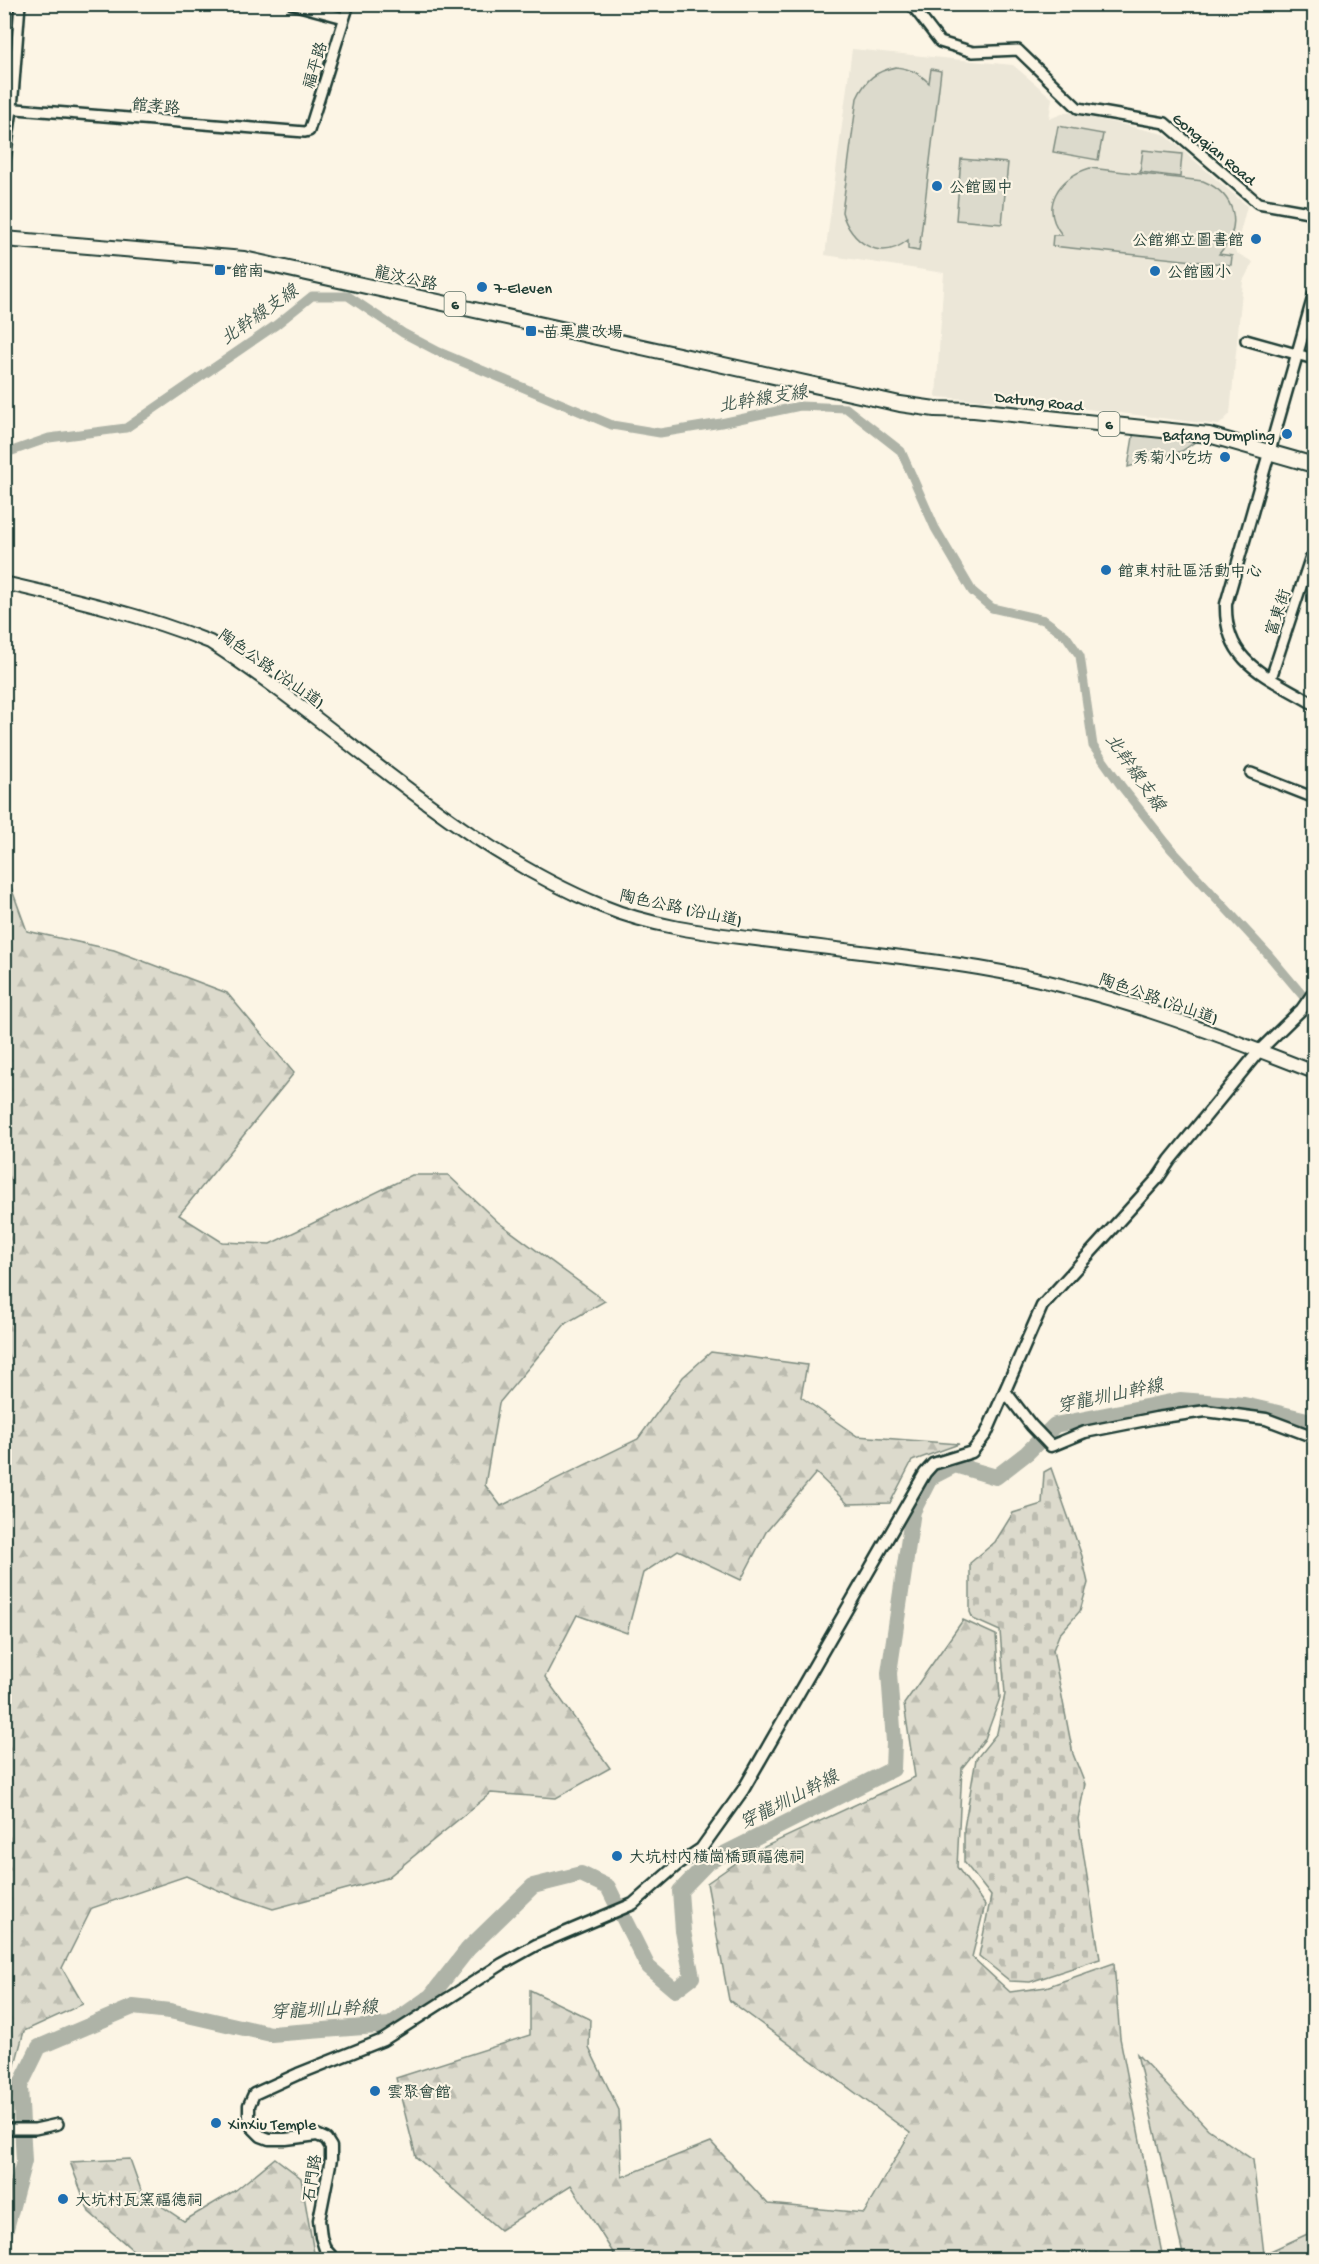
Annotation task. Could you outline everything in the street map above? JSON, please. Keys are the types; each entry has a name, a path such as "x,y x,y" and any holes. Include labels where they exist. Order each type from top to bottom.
{"main road":[{"name":"龍汶公路","path":"4,239 244,259 900,404"},
{"name":"Datung Road","path":"900,404 1209,435 1314,465"},
{"name":"陶色公路 (沿山道)","path":"4,583 168,625 210,642 495,850 539,878 603,907 635,918 704,932 980,968 1071,987 1138,1006 1314,1072"}],"street":[{"path":"4,167 20,4"},
{"path":"292,4 344,18"},
{"name":"福平路","path":"305,132 309,131 349,4"},
{"name":"Gongqian Road","path":"911,4 940,42 973,52 1018,50 1078,108 1165,123 1258,202 1314,213"},
{"name":"館孝路","path":"8,108 305,132"},
{"path":"1314,295 1226,604 1226,621 1230,637 1248,664 1314,704"},
{"path":"1246,340 1314,359"},
{"name":"富東街","path":"1271,678 1310,559 1314,558"},
{"path":"1251,773 1312,797 1314,789"},
{"path":"1313,996 1259,1051 1158,1178 1042,1306 1005,1391 1031,1425 1052,1446 1085,1432 1206,1411 1266,1419 1314,1437"},
{"name":"石門路","path":"334,2259 325,2249 319,2220 331,2147 326,2139 317,2135 286,2139 269,2139 261,2136 252,2127 249,2116 249,2105 254,2094 383,2040 536,1944 633,1904 677,1865 701,1849 749,1780 926,1473 933,1464 972,1452 986,1434 1005,1391"},
{"path":"4,2129 35,2129 58,2124"}],"shaded area":[{"path":"852,49 1013,65 1052,98 1049,119 1067,112 1164,134 1247,206 1235,252 1253,262 1243,281 1230,414 1219,425 1046,404 936,397 944,273 825,255"}],"green space":[{"path":"896,67 914,72 929,83 931,69 941,71 919,251 908,249 908,240 887,250 868,246 852,232 842,212 857,98 872,77"},
{"path":"1058,126 1103,134 1098,160 1053,152"},
{"path":"1143,150 1182,154 1180,177 1140,172"},
{"path":"961,159 1008,163 1002,224 956,220"},
{"path":"1090,168 1203,181 1214,187 1229,203 1233,213 1232,233 1219,254 1232,256 1231,265 1052,246 1053,235 1062,235 1052,214 1056,194 1069,178"},
{"path":"1134,431 1195,442 1182,451 1128,467"},
{"path":"4,868 27,931 114,950 227,993 294,1073 179,1215 222,1242 270,1244 412,1175 448,1175 498,1222 605,1301 566,1323 499,1403 485,1485 501,1506 638,1439 683,1377 711,1352 807,1365 801,1397 857,1436 959,1444 912,1461 890,1503 848,1504 816,1473 766,1532 741,1580 678,1550 643,1573 627,1633 577,1615 545,1677 610,1768 556,1798 491,1793 387,1878 273,1909 220,1891 186,1876 92,1908 62,1968 83,2004 24,2031 6,2098"},
{"path":"1051,1468 1082,1556 1088,1583 1080,1611 1059,1635 1053,1650 1073,1754 1085,1784 1078,1819 1100,1959 1030,1982 1010,1981 979,1956 991,1896 964,1862 964,1828 976,1759 997,1733 1005,1694 1000,1631 973,1619 970,1612 970,1563 995,1542 1013,1513 1042,1504 1044,1472"},
{"path":"963,1620 996,1635 1000,1698 985,1739 962,1768 957,1867 985,1905 972,1957 1010,1992 1046,1987 1114,1963 1120,2038 1163,2259 617,2259 571,2185 500,2230 416,2157 396,2078 530,2035 530,1990 590,2019 589,2048 619,2110 622,2177 711,2142 768,2204 864,2213 910,2133 729,2000 707,1883 749,1854 915,1777 904,1704"},
{"path":"1137,2054 1208,2129 1253,2160 1264,2254 1314,2231 1314,2259 1184,2259"},
{"path":"275,2158 301,2178 317,2259 143,2259 89,2212 70,2162 130,2159 142,2193 184,2221 236,2190"}],"waterway":[{"name":"北幹線支線","path":"4,451 12,451 49,438 126,428 276,325 312,296 348,296 403,333 439,352 612,425 660,433 800,406 846,408 901,451 935,528 972,591 992,608 1044,620 1066,636 1080,656 1093,746 1171,849 1267,953 1314,1009"},
{"name":"穿龍圳山幹線","path":"4,2236 24,2161 20,2086 39,2047 133,2007 170,2011 271,2034 390,2025 431,1996 468,1949 533,1886 581,1874 608,1887 648,1967 675,1990 692,1977 683,1931 680,1891 708,1862 893,1769 894,1742 889,1673 913,1511 930,1478 955,1465 996,1477 1027,1453 1055,1425 1180,1400 1244,1405 1307,1420 1314,1424"}],"place":[{"name":"公館國中","path":"937,186"},
{"name":"公館鄉立圖書館","path":"1256,239"},
{"name":"館南","path":"220,270"},
{"name":"公館國小","path":"1155,271"},
{"name":"7-Eleven","path":"482,287"},
{"name":"苗栗農改場","path":"531,331"},
{"name":"Bafang Dumpling","path":"1287,434"},
{"name":"秀菊小吃坊","path":"1225,457"},
{"name":"館東村社區活動中心","path":"1106,570"},
{"name":"大坑村內橫崗橋頭福德祠","path":"617,1856"},
{"name":"雲聚會館","path":"375,2091"},
{"name":"XinXiu Temple","path":"216,2123"},
{"name":"大坑村瓦窯福德祠","path":"63,2199"}]}
